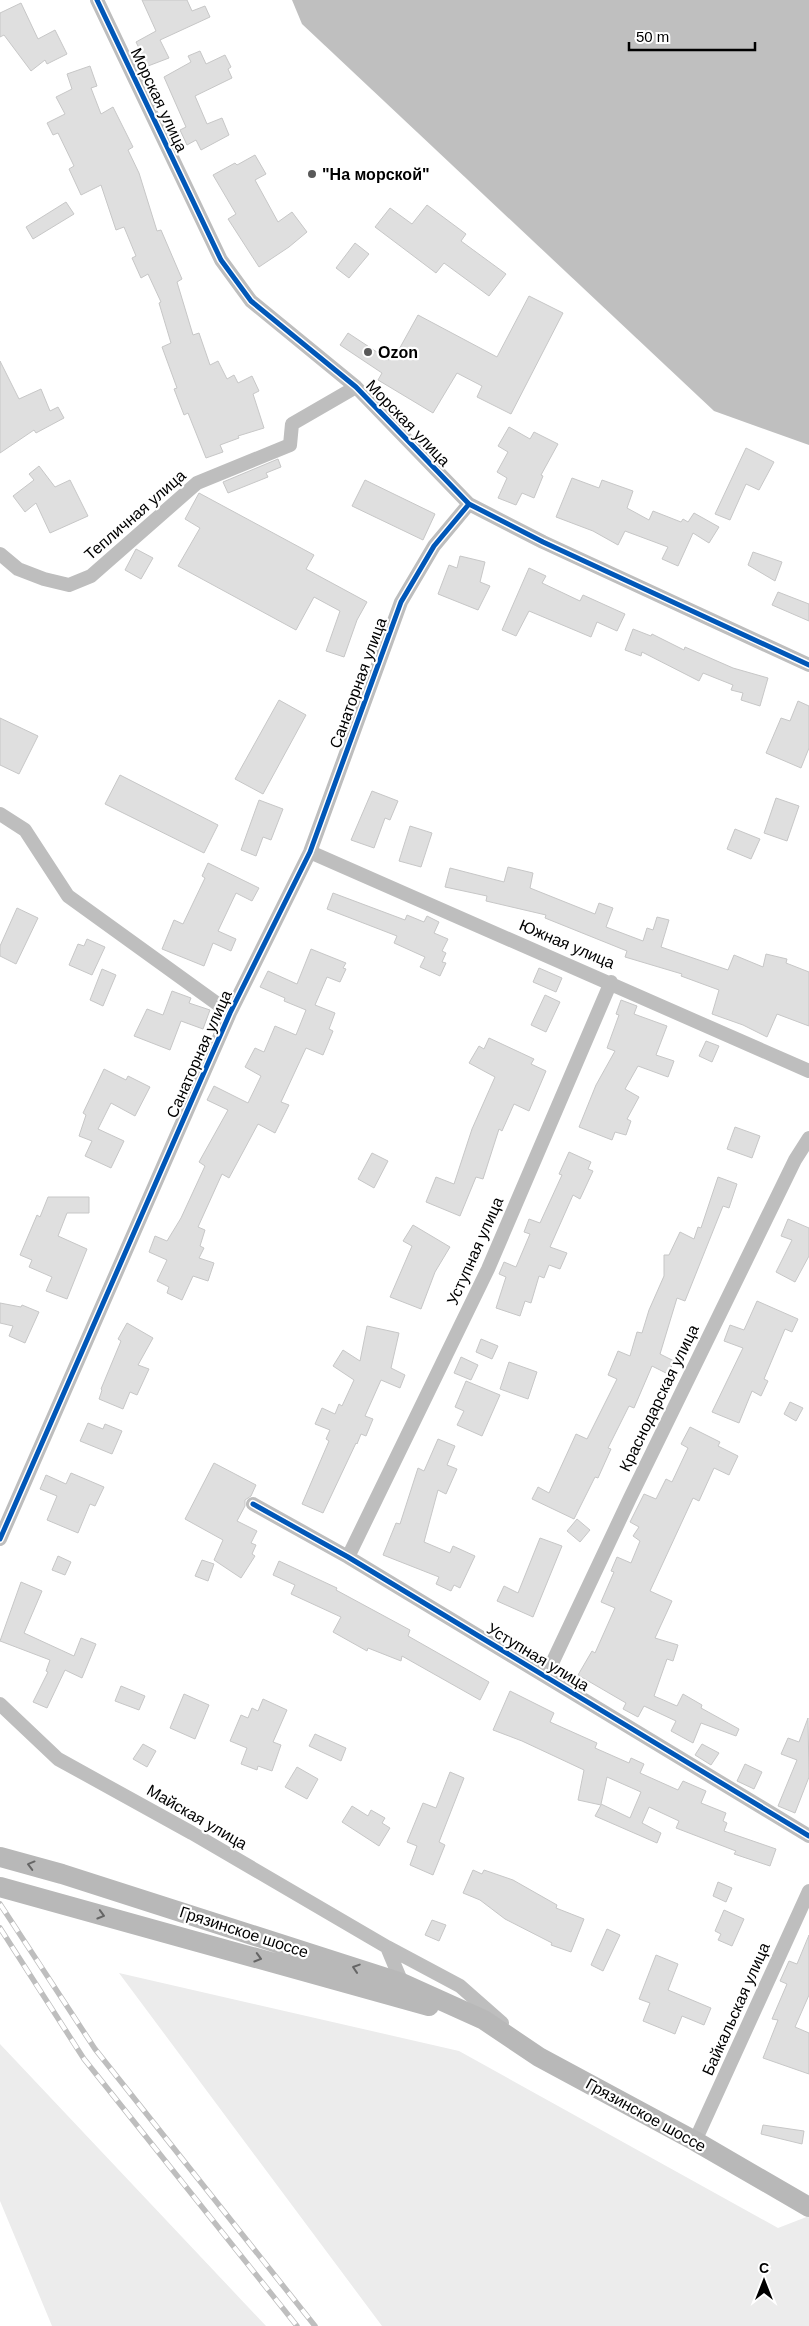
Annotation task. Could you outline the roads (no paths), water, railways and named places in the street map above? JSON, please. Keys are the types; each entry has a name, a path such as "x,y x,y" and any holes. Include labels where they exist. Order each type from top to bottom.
{"main road":[{"name":"Грязинское шоссе","path":"0,1857 62,1874 402,1983 484,2020 539,2057 695,2141 809,2208"},
{"name":"Грязинское шоссе","path":"0,1887 484,2020"}],"street":[{"name":"Морская улица","path":"97,0 221,260 251,301 356,387 469,504 543,542 809,665"},
{"name":"Тепличная улица","path":"0,554 18,569 44,579 69,585 91,576 197,483 290,445 292,424 356,387"},
{"name":"Санаторная улица","path":"0,1539 230,1013 310,852 401,602 434,546 469,504"},
{"path":"0,814 25,830 68,896 230,1013"},
{"name":"Южная улица","path":"310,852 611,982 809,1071"},
{"name":"Уступная улица","path":"348,1557 488,1268 611,982"},
{"name":"Краснодарская улица","path":"546,1676 630,1498 795,1160 809,1138"},
{"name":"Уступная улица","path":"253,1504 348,1557 809,1836"},
{"name":"Майская улица","path":"0,1704 58,1759 192,1833 387,1948 460,1986 539,2057"},
{"name":"Байкальская улица","path":"695,2141 809,1891"},
{"path":"387,1948 402,1983"}],"railway":[{"path":"0,1904 95,2049 315,2326"},
{"path":"0,1928 84,2059 297,2326"}],"place":[{"name":"\"На морской\"","path":"312,174"},
{"name":"Ozon","path":"368,352"}]}
